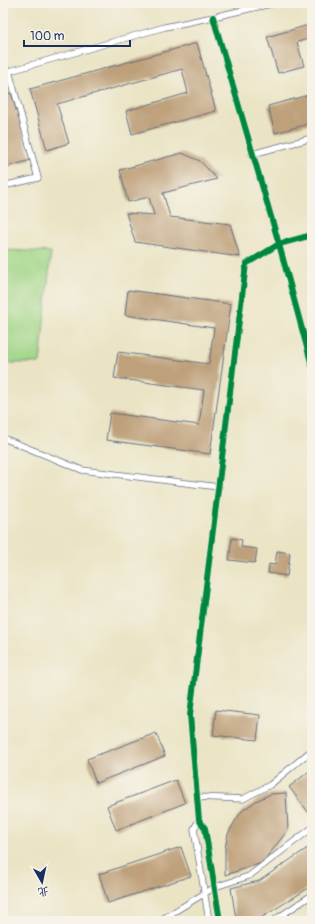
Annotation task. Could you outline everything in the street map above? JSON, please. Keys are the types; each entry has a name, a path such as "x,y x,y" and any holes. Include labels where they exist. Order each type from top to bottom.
{"street":[{"path":"3,73 165,27 275,3"},
{"path":"213,17 312,366"},
{"path":"3,186 38,178 9,71"},
{"path":"252,154 312,138"},
{"path":"209,921 194,829 199,820 190,715 246,264 278,244 312,235"},
{"path":"3,438 82,470 218,488"},
{"path":"198,797 243,798 270,785 312,750"},
{"path":"199,820 206,828 220,921"},
{"path":"159,921 204,893 250,876 312,828"},
{"path":"273,921 312,895"}],"green space":[{"path":"3,250 51,252 40,363 3,363"}],"building":[{"path":"312,24 312,38 297,42 304,66 278,73 267,37"},
{"path":"197,43 216,111 132,134 126,111 188,93 182,69 57,104 69,143 47,150 30,89"},
{"path":"11,93 31,160 3,168 3,95"},
{"path":"312,94 312,123 275,133 268,106"},
{"path":"182,153 200,161 217,179 163,193 170,217 230,224 240,257 135,242 126,213 154,215 149,197 128,202 120,170"},
{"path":"128,290 231,304 210,454 106,440 110,413 199,425 204,390 114,378 118,352 209,364 214,328 125,315"},
{"path":"232,538 242,540 241,547 257,549 255,563 229,560"},
{"path":"277,551 290,553 287,576 268,573 269,564 275,565"},
{"path":"216,710 260,715 257,740 213,735"},
{"path":"156,733 165,756 96,783 87,759"},
{"path":"312,769 312,810 309,813 289,787"},
{"path":"176,780 185,803 116,830 107,806"},
{"path":"286,793 288,830 262,863 225,875 225,848 228,834 242,811 256,801 271,794"},
{"path":"312,845 312,886 256,921 239,921 236,919 231,888 259,881"},
{"path":"181,847 191,876 108,903 99,874"}],"cycle path":[{"path":"213,17 279,244 312,366"},
{"path":"220,921 205,828 199,820 190,715 246,264 279,244 312,235"}]}
